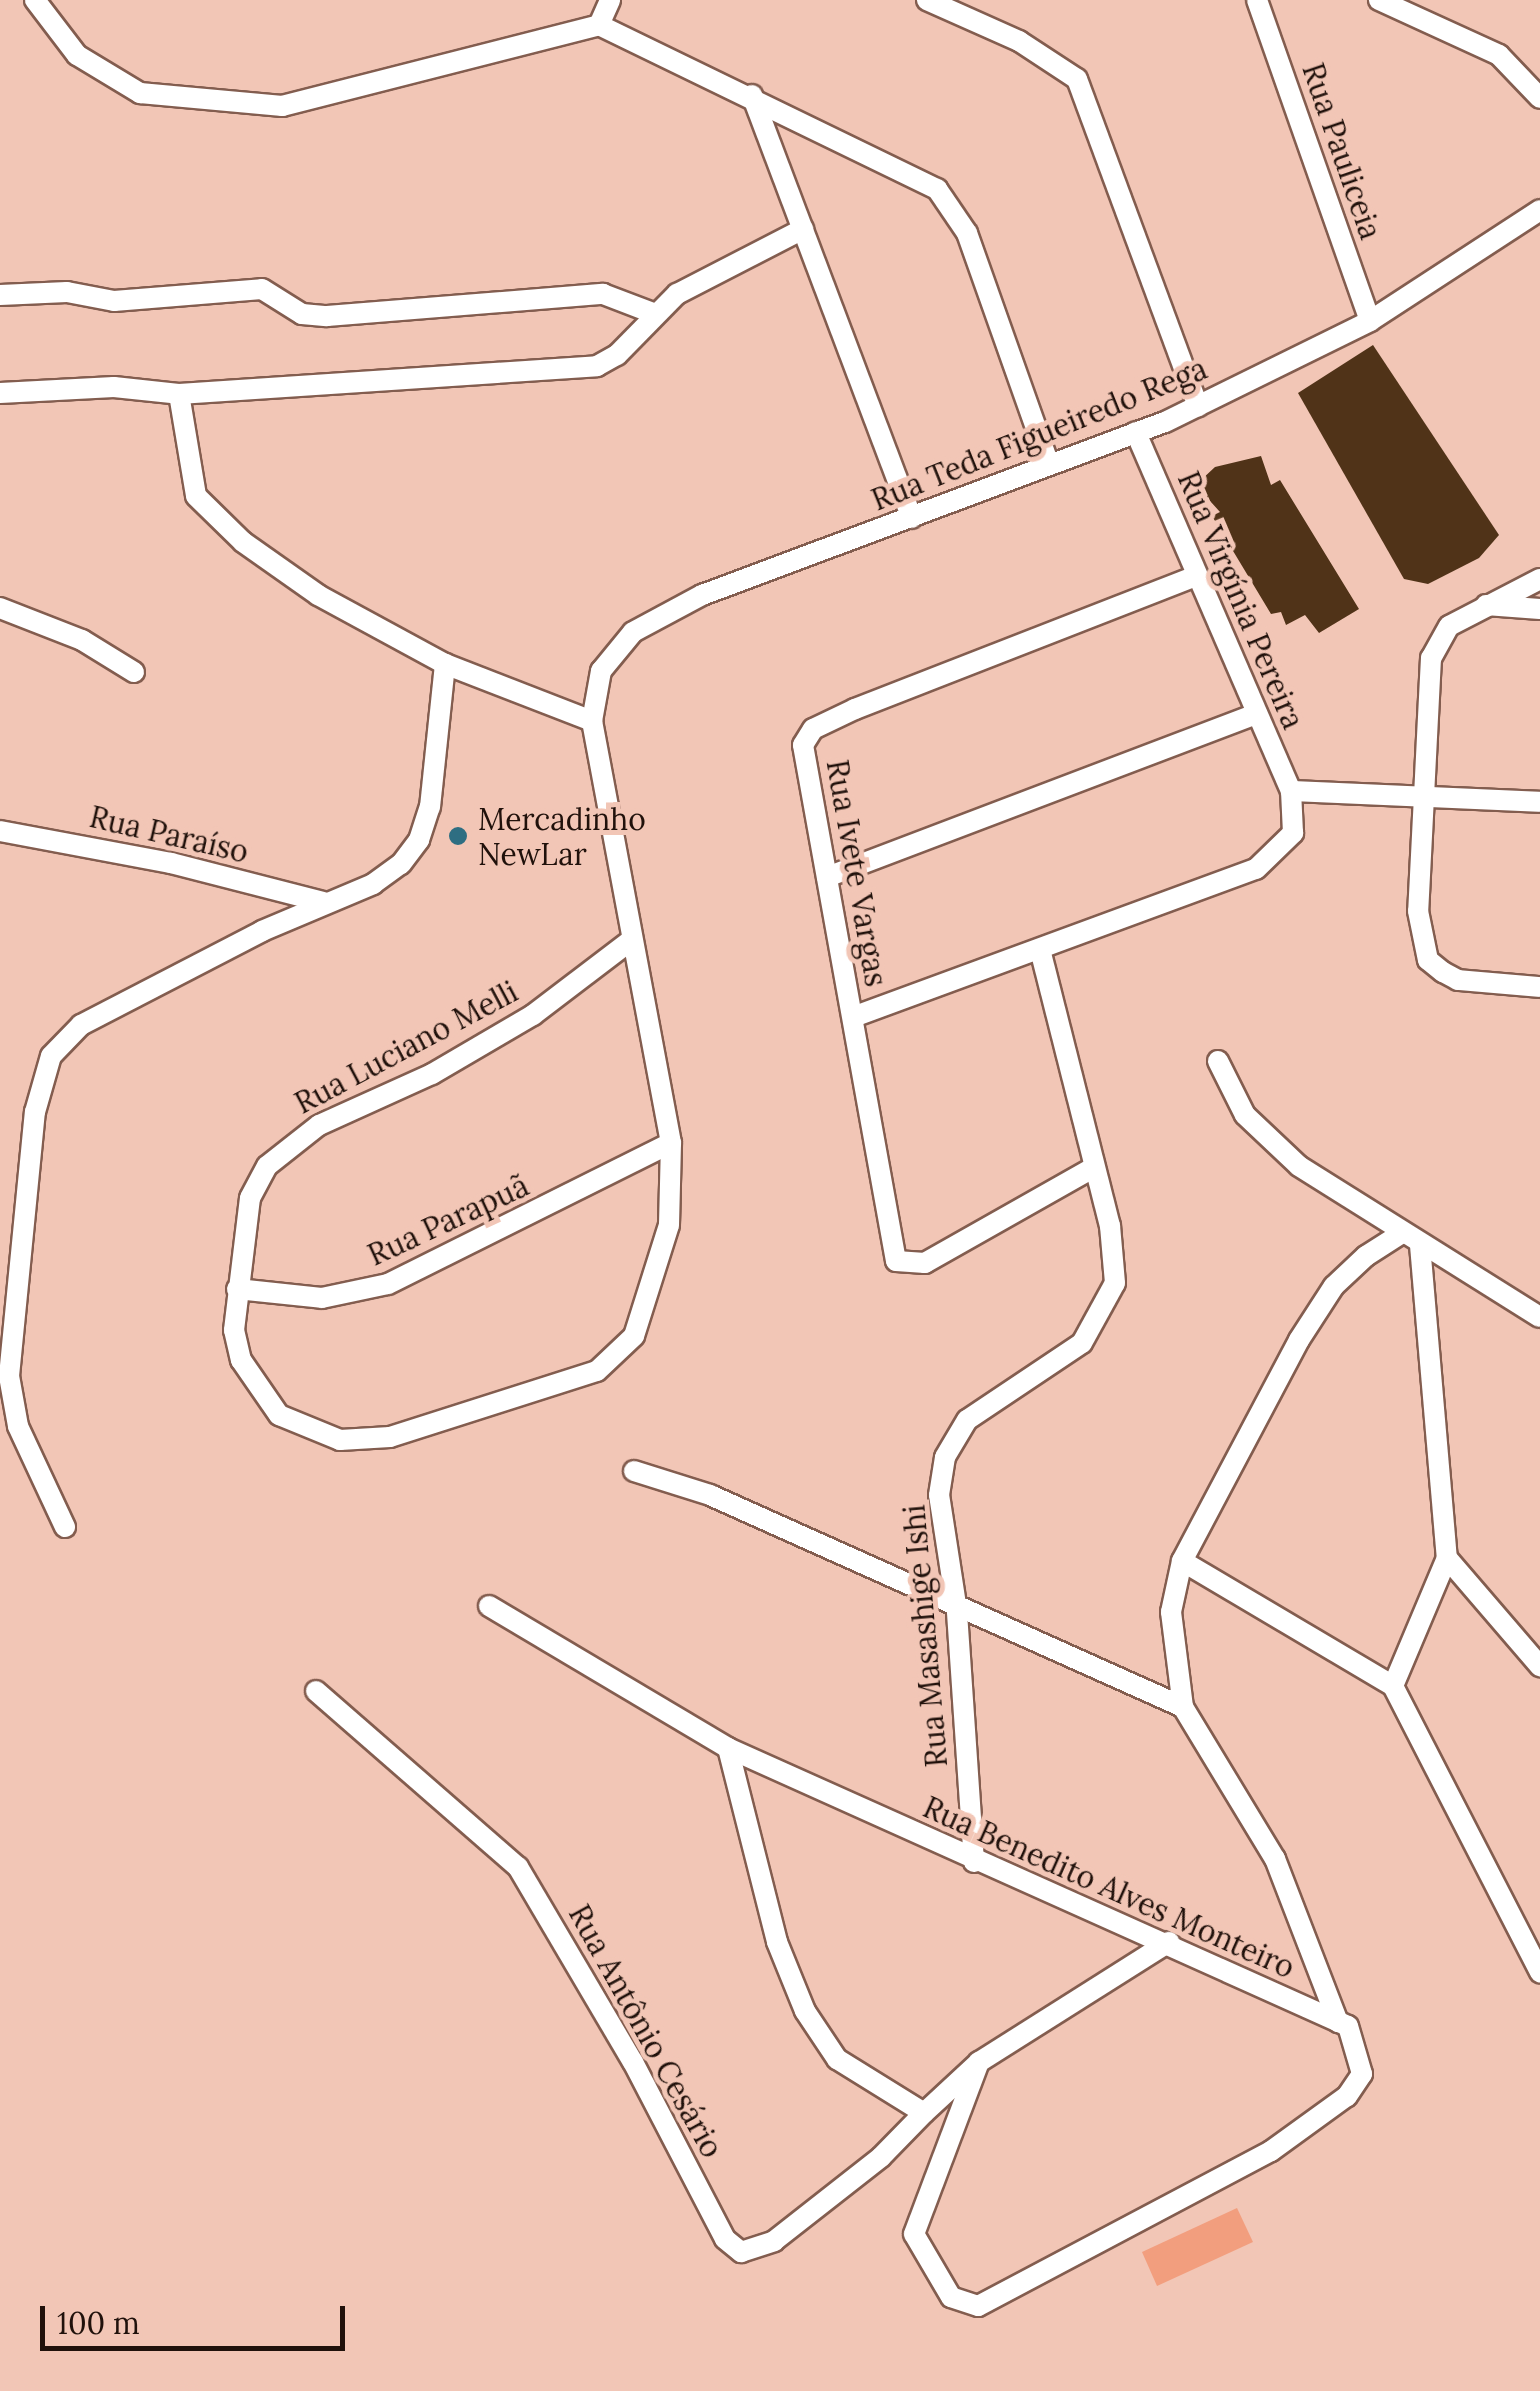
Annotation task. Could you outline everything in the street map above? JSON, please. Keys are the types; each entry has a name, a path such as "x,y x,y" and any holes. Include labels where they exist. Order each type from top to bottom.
{"street":[{"path":"34,0 77,55 140,93 282,106 599,25 752,94 911,172 954,206 1049,465"},
{"path":"599,25 610,0"},
{"path":"927,0 1019,41 1076,79 1198,406"},
{"name":"Rua Pauliceia","path":"1258,0 1370,321"},
{"path":"1379,0 1499,55 1540,98"},
{"path":"752,94 912,518"},
{"name":"Rua Teda Figueiredo Rega","path":"672,1143 630,941 592,721 600,671 632,632 702,594 912,518 1198,406 1370,321 1540,210"},
{"path":"0,393 114,387 179,394 584,368 617,355 654,313 705,277 803,229"},
{"path":"0,295 67,292 114,302 262,289 302,314 396,312 603,294 654,313"},
{"path":"179,394 196,496 214,517 318,595 445,664 592,721"},
{"name":"Rua Virgínia Pereira","path":"1136,432 1291,791"},
{"name":"Rua Ivete Vargas","path":"1091,1169 925,1262 896,1260 803,746 813,729 1196,576"},
{"path":"1540,578 1448,626 1431,658 1419,796 1418,911 1428,960 1458,980 1540,987"},
{"path":"1484,605 1540,609"},
{"path":"0,608 82,640 134,672"},
{"path":"65,1527 21,1436 9,1376 34,1112 51,1056 82,1025 323,902 373,884 402,864 420,840 430,807 445,664"},
{"path":"828,877 1258,714"},
{"path":"852,1017 1040,950 1273,859 1294,833 1291,791 1540,802"},
{"name":"Rua Paraíso","path":"0,831 171,863 323,902"},
{"name":"Rua Luciano Melli","path":"630,941 532,1015 284,1148 250,1198 237,1289 234,1330 258,1391 279,1415 340,1440 390,1438 597,1372 634,1336 658,1277 674,1182 672,1143"},
{"name":"Rua Masashige Ishi","path":"974,1862 957,1611 939,1495 945,1457 966,1420 1057,1363 1100,1320 1114,1283 1115,1259 1040,950"},
{"path":"1218,1061 1263,1137 1411,1239 1540,1317"},
{"name":"Rua Parapuã","path":"237,1289 322,1298 388,1284 672,1143"},
{"path":"1392,1686 1447,1558 1411,1239"},
{"path":"979,2062 914,2234 952,2297 978,2306 1176,2207 1319,2119 1347,2096 1362,2074 1362,2055 1348,2026 1338,2022 1275,1858 1183,1707 1171,1612 1182,1562 1334,1286 1366,1256 1411,1239"},
{"path":"634,1471 710,1495 957,1611 1183,1707"},
{"path":"1447,1558 1540,1666"},
{"path":"1182,1562 1392,1686 1540,1972"},
{"name":"Rua Benedito Alves Monteiro","path":"489,1606 728,1748 974,1862 1169,1942 1338,2022"},
{"name":"Rua Antônio Cesário","path":"316,1691 518,1867 624,2046 725,2239 741,2252 774,2241 805,2218 924,2112"},
{"path":"728,1748 777,1942 805,2011 837,2059 924,2112 979,2062 1169,1942"}],"shaded area":[{"path":"1237,2208 1253,2242 1157,2286 1142,2252"}],"building":[{"path":"1373,345 1499,535 1479,558 1428,584 1404,579 1298,393"},
{"path":"1261,456 1271,485 1280,480 1359,609 1319,633 1305,615 1286,625 1281,612 1271,614 1212,516 1220,512 1201,491 1200,481 1215,467"}],"place":[{"name":"Mercadinho NewLar","path":"458,836"}]}
